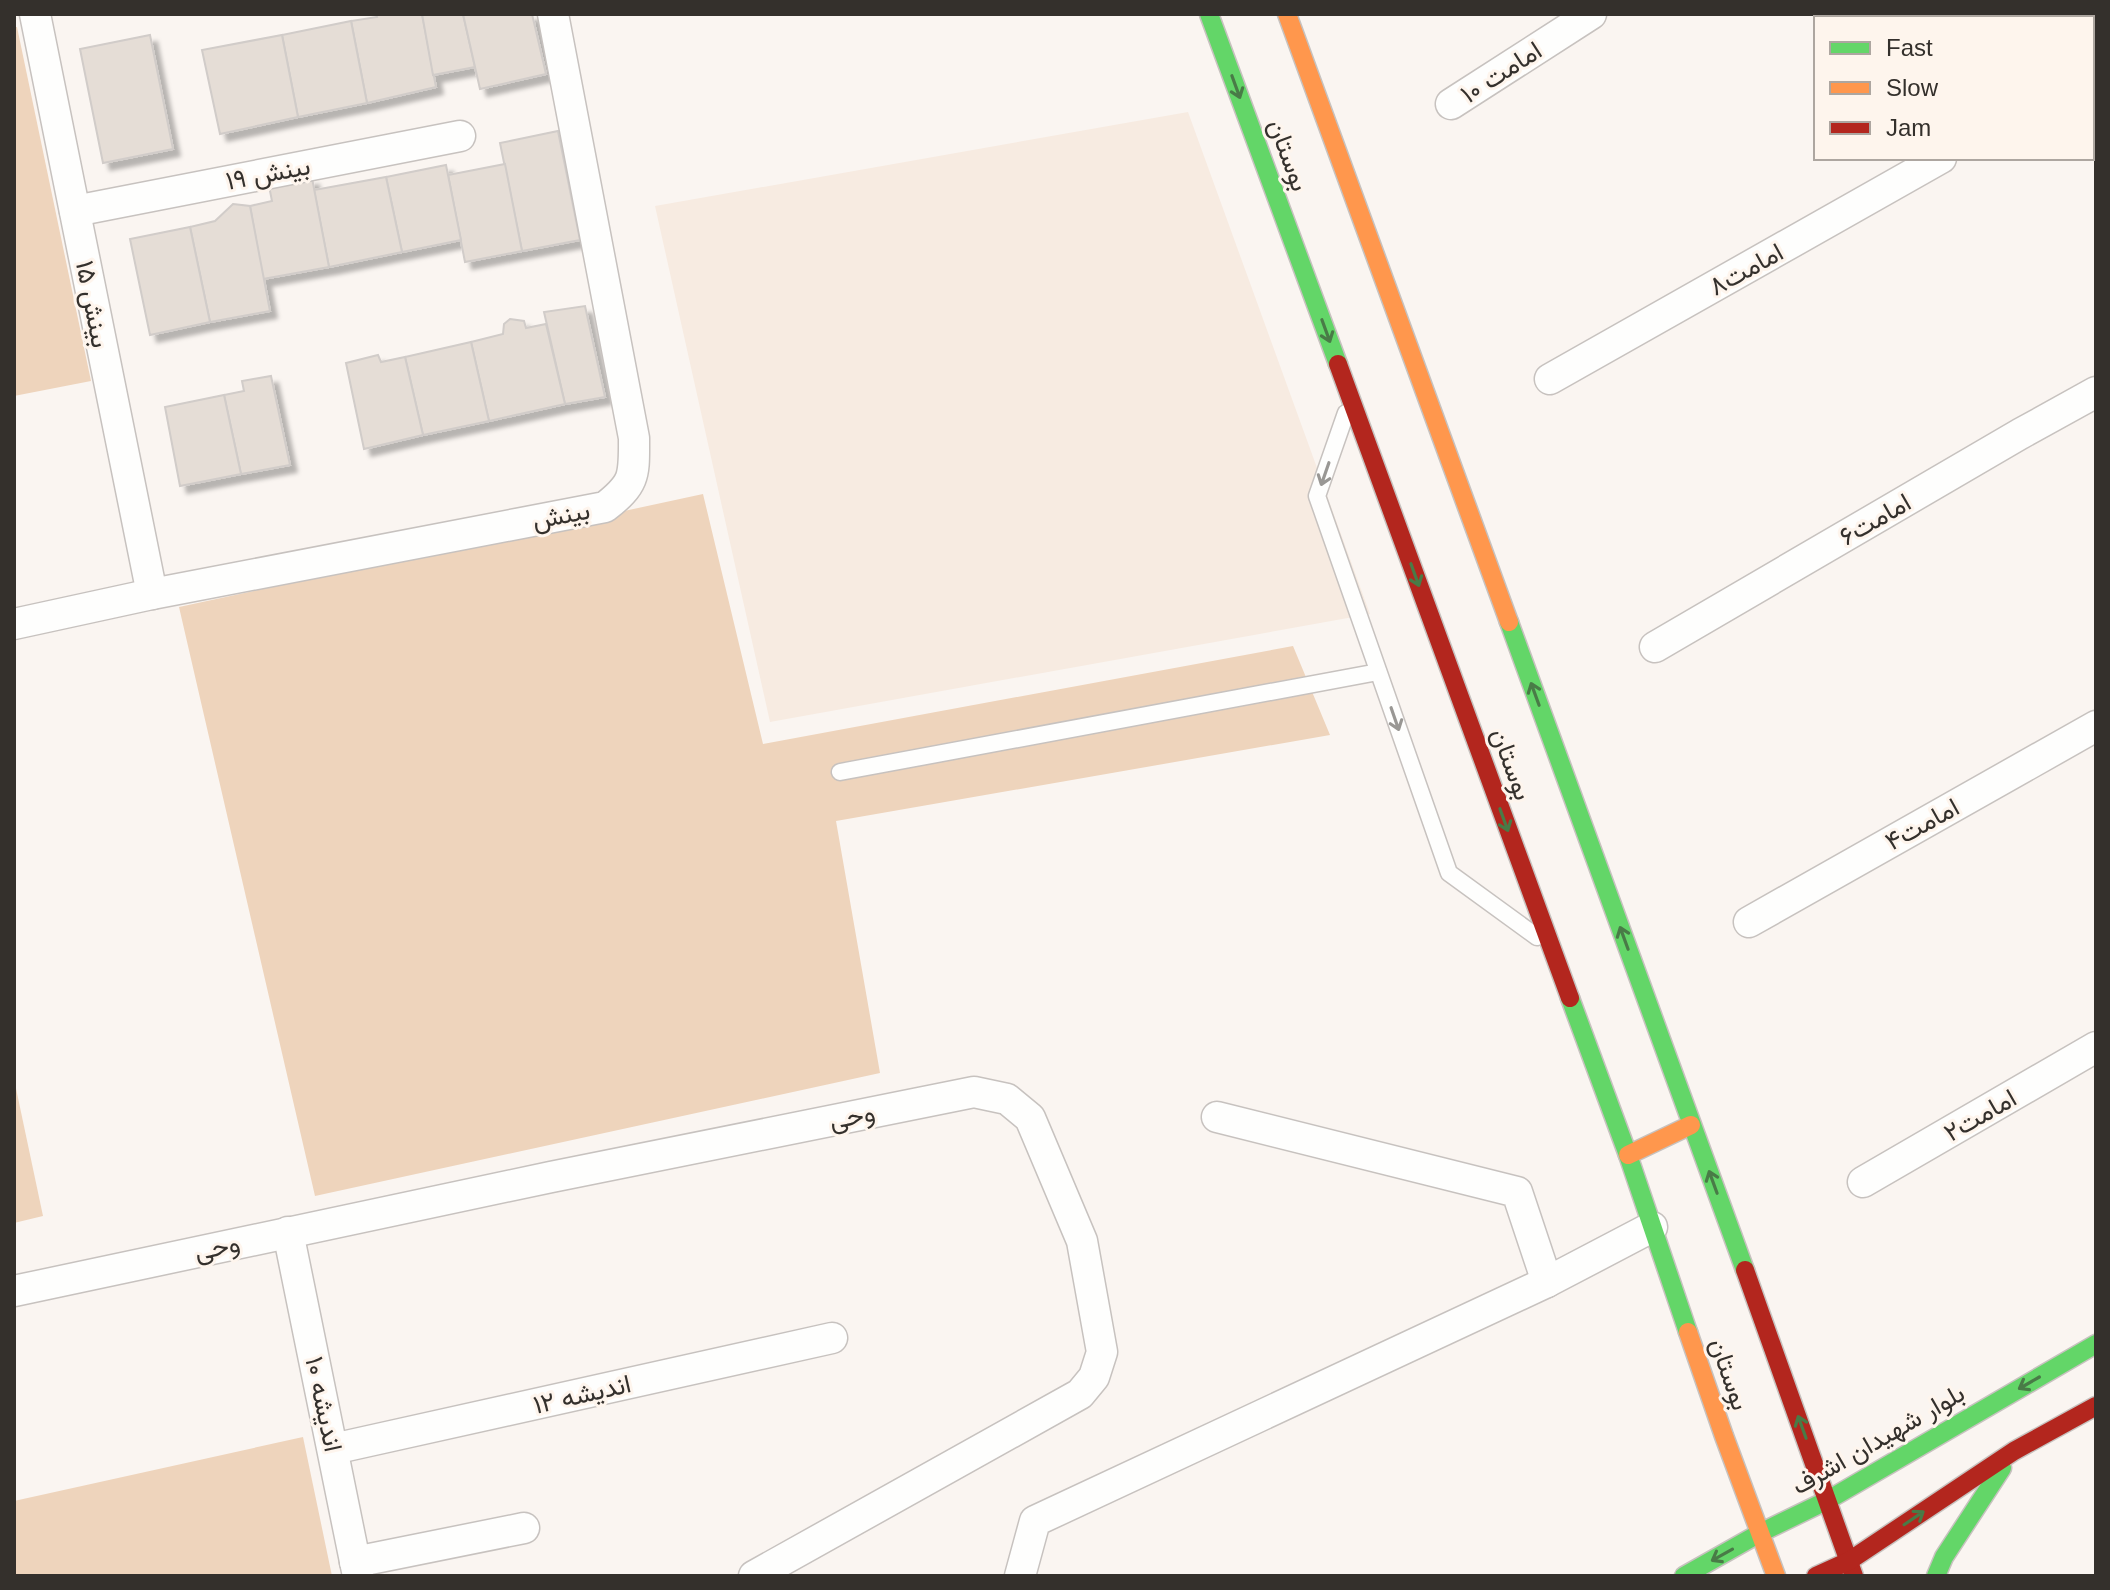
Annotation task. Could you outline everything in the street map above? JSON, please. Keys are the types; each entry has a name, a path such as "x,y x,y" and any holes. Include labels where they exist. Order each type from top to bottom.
{"street":[{"name":"بینش ۱۵","path":"35,14 152,594"},
{"name":"بینش","path":"14,624 152,594 605,507 625,491 634,472 634,438 553,14"},
{"name":"بوستان","path":"1209,14 1628,1155 1776,1576"},
{"name":"بوستان","path":"1287,14 1852,1568"},
{"name":"امامت ۱۰","path":"1451,104 1591,14"},
{"name":"بینش ۱۹","path":"75,211 460,136"},
{"name":"امامت۸","path":"1550,379 1937,160"},
{"name":"امامت۶","path":"1655,647 2096,392"},
{"name":"امامت۴","path":"1749,922 2096,726"},
{"name":"امامت۲","path":"1863,1182 2096,1047"},
{"name":"وحی","path":"14,1291 974,1092 1007,1099 1030,1118 1082,1241 1102,1352 1094,1377 1080,1394 754,1576"},
{"path":"1217,1117 1517,1192 1547,1282"},
{"path":"1628,1155 1691,1125"},
{"path":"1020,1576 1035,1521 1547,1282 1652,1227"},
{"name":"اندیشه ۱۰","path":"288,1232 356,1569"},
{"name":"اندیشه ۱۲","path":"333,1449 832,1338"},
{"name":"بلوار شهیدان اشرف","path":"1684,1576 1760,1533 1828,1500 2096,1344"},
{"path":"1816,1576 1852,1568 2014,1451 2096,1406"},
{"path":"1936,1576 1944,1557 2014,1451"},
{"path":"356,1569 524,1528"}],"lane":[{"path":"1351,400 1317,496 1449,873 1551,947"},
{"path":"840,772 1378,672"}],"shaded area":[{"path":"14,27 17,27 91,381 14,396"},
{"path":"1188,112 1370,614 770,722 655,206"},
{"path":"703,494 763,744 1293,646 1330,735 836,821 880,1073 315,1196 179,607"},
{"path":"14,1079 43,1216 14,1223"},
{"path":"303,1437 332,1576 14,1576 14,1501"}],"building":[{"path":"376,14 422,14 436,87 367,103 351,21 377,17"},
{"path":"422,14 463,14 475,67 433,75"},
{"path":"463,14 532,14 546,74 480,89"},
{"path":"351,21 367,103 298,117 282,35"},
{"path":"150,35 173,149 103,163 80,49"},
{"path":"282,35 298,117 220,134 202,50"},
{"path":"558,131 580,240 522,251 500,143"},
{"path":"505,164 522,251 465,262 448,175"},
{"path":"446,165 461,240 402,252 386,177"},
{"path":"386,177 402,252 329,267 314,190"},
{"path":"312,178 329,267 263,279 250,206 272,201 269,186"},
{"path":"233,204 250,206 270,311 210,322 190,227 215,221"},
{"path":"190,227 210,322 150,335 130,239"},
{"path":"585,306 605,397 565,404 544,312"},
{"path":"510,319 524,321 526,328 546,324 565,404 489,421 471,342 503,334 504,324"},
{"path":"471,342 489,421 423,435 405,357"},
{"path":"378,355 381,362 405,357 423,435 364,449 346,363"},
{"path":"271,376 290,465 241,474 224,395 244,391 242,381"},
{"path":"224,395 241,474 180,486 165,407"}],"traffic: fast":[{"path":"1209,14 1338,364"},
{"path":"1509,622 1745,1270"},
{"path":"1570,998 1688,1332"},
{"path":"1684,1576 1760,1533 1828,1500 2096,1344"},
{"path":"1936,1576 1944,1557 2002,1468"}],"traffic: slow":[{"path":"1287,14 1509,622"},
{"path":"1628,1155 1691,1125"},
{"path":"1688,1332 1776,1576"}],"traffic: jam":[{"path":"1338,364 1570,998"},
{"path":"1745,1270 1854,1576"},
{"path":"1816,1576 1849,1561 2014,1451 2096,1406"}]}
